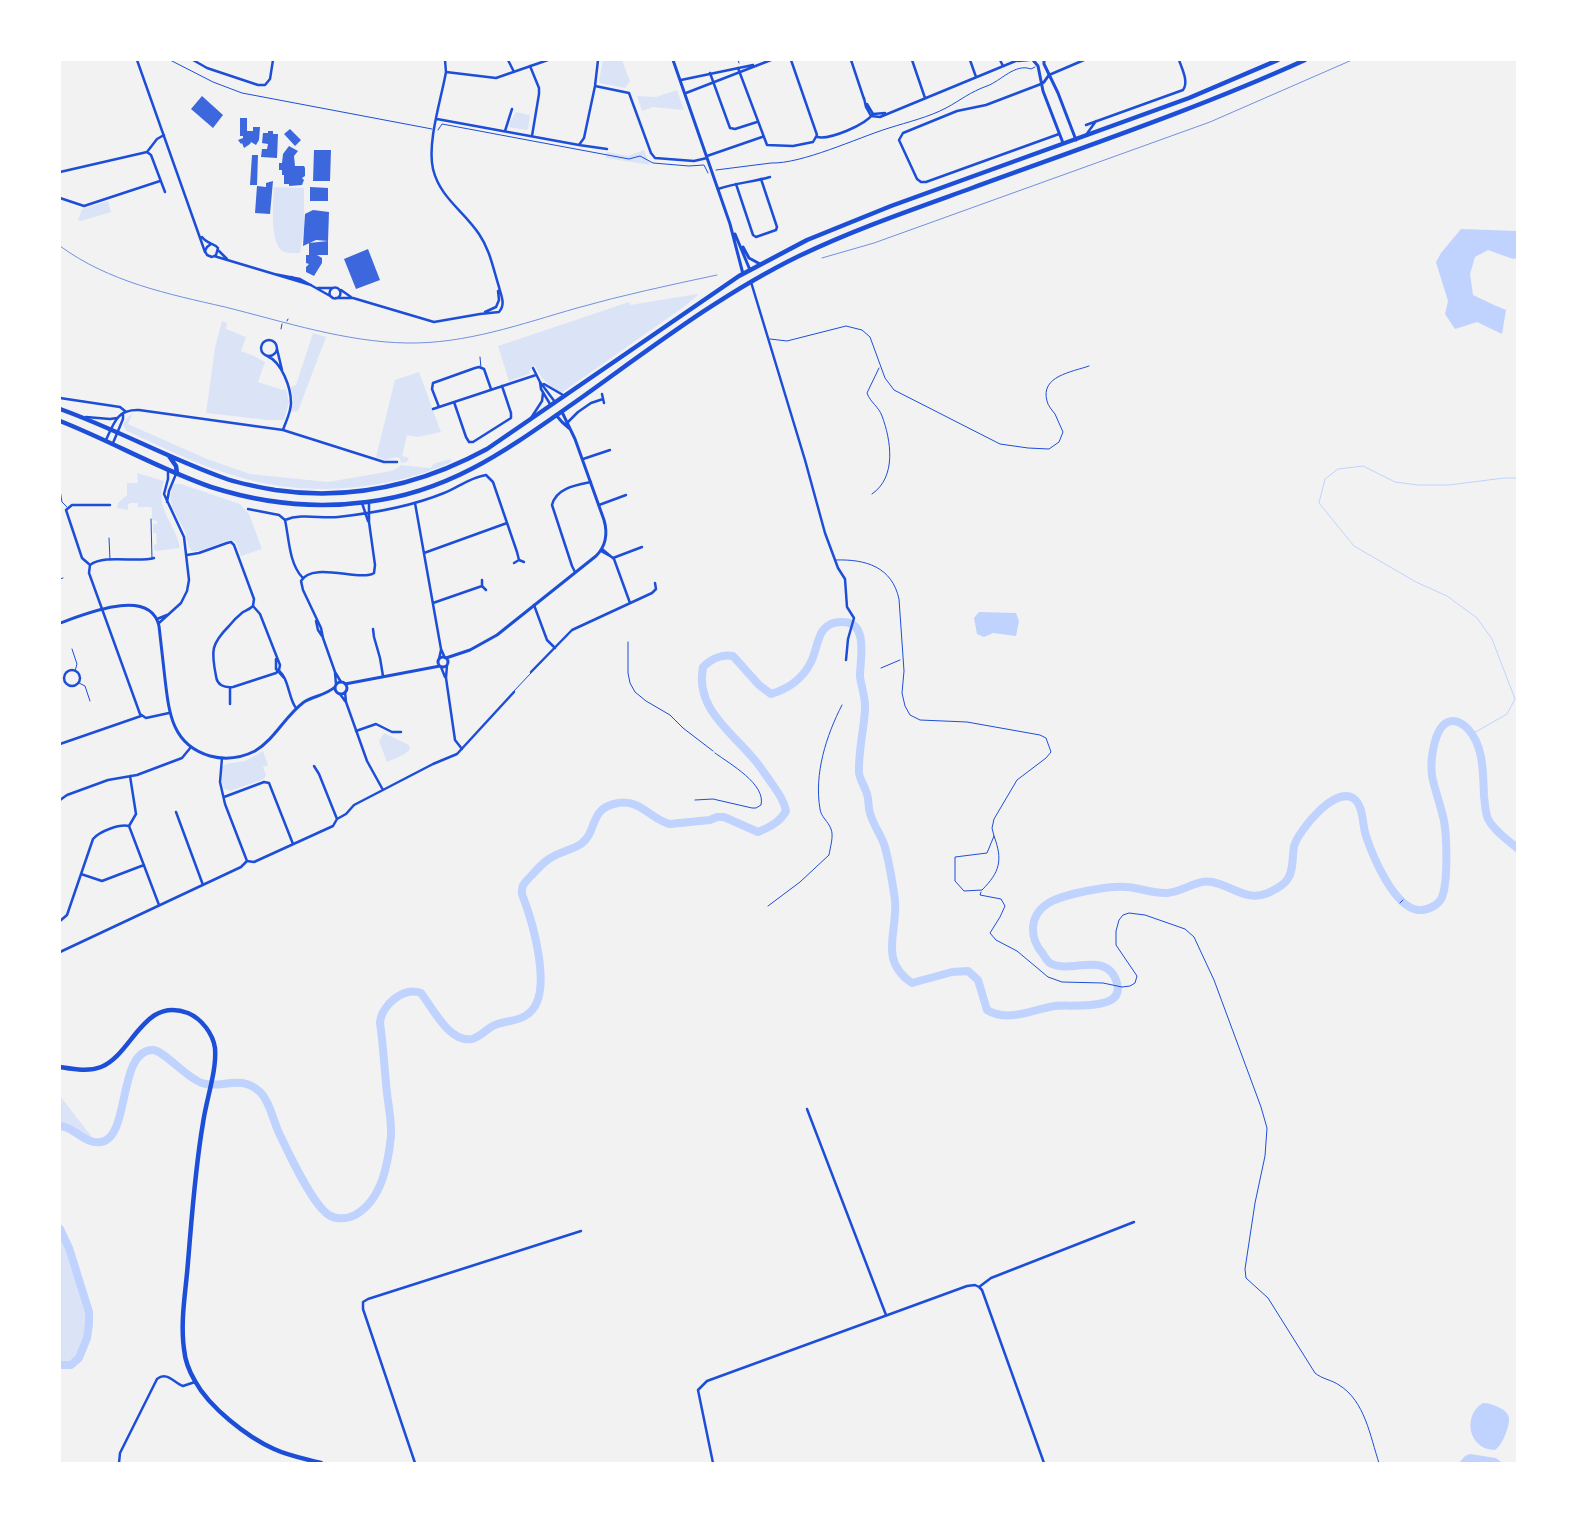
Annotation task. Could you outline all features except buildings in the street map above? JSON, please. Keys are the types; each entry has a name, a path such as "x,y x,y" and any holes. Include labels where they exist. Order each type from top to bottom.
{"main road":[{"path":"60,409 226,479 261,488 307,494 352,493 414,481 451,467 487,449 743,274 792,247 848,222 1189,98 1278,60"},
{"path":"60,421 113,443 168,470 226,492 272,501 320,505 362,503 419,491 466,472 502,453 710,308 751,282 800,255 845,235 1214,100 1306,60"},
{"path":"1076,140 1080,150"},
{"path":"1063,144 1067,154"},
{"path":"750,270 751,282"},
{"path":"743,274 751,282"},
{"path":"552,403 562,412"},
{"path":"552,403 556,415"},
{"path":"168,455 176,466 177,473"},
{"path":"60,1067 84,1070 102,1066 118,1054 147,1020 163,1012 176,1011 194,1016 208,1030 214,1048 213,1068 195,1181 183,1321 185,1353 195,1382 216,1407 259,1441 286,1453 321,1463"}],"street":[{"path":"137,60 209,256 309,285 332,297 353,298 434,322 499,312 502,308 502,299 490,255 480,235 467,218 450,202 438,184 434,170 432,155 446,72 446,60"},
{"path":"193,60 207,68 266,86 270,79 273,60"},
{"path":"508,60 514,72"},
{"path":"446,72 496,78 548,60"},
{"path":"580,144 584,138 595,86 598,60"},
{"path":"673,60 730,224 743,274"},
{"path":"681,80 710,72 771,60"},
{"path":"738,68 767,145 785,147 810,143 817,137 817,132 791,60"},
{"path":"851,60 866,107 872,115 880,117 1017,60 1029,60"},
{"path":"912,60 925,98"},
{"path":"970,60 976,76"},
{"path":"1000,60 1003,66"},
{"path":"1033,60 1039,60"},
{"path":"1033,60 1038,66 1041,84 1063,144"},
{"path":"1044,60 1076,140"},
{"path":"1059,134 926,182 921,182 917,179 899,140 903,133 957,111 986,105 1041,84 1049,75 1084,60"},
{"path":"1086,125 1181,91 1186,86 1179,60"},
{"path":"686,93 740,73 757,64"},
{"path":"530,66 539,88 532,136"},
{"path":"710,72 730,128 736,129 757,122"},
{"path":"595,86 629,93 651,153 655,158 697,161 763,137"},
{"path":"505,131 512,109"},
{"path":"817,137 828,137 864,123 872,115"},
{"path":"437,119 607,149"},
{"path":"1086,136 1096,121"},
{"path":"60,172 146,152 157,139 164,135"},
{"path":"146,152 151,155 165,192"},
{"path":"718,189 770,177"},
{"path":"736,184 753,235 756,237 776,230 777,227 761,180"},
{"path":"60,198 84,206 160,181"},
{"path":"730,224 748,256 760,264"},
{"path":"733,229 750,270"},
{"path":"200,234 206,242 215,245 230,261"},
{"path":"206,252 207,247 211,244"},
{"path":"214,256 218,249"},
{"path":"269,273 292,276 309,285"},
{"path":"751,282 825,533 835,560 845,579 847,607 854,618 846,660"},
{"path":"480,314 495,309 498,305 498,284"},
{"path":"317,288 340,289 353,298"},
{"path":"332,297 330,292 333,288"},
{"path":"336,298 340,294 340,289"},
{"path":"282,372 274,360 263,354 260,350 263,342 270,340 277,346 282,372 291,401 283,430"},
{"path":"267,356 274,354 277,346"},
{"path":"439,407 432,389 433,383 475,368 482,368 491,389"},
{"path":"533,368 552,403"},
{"path":"433,409 536,375"},
{"path":"541,383 564,396"},
{"path":"530,419 543,399 541,383"},
{"path":"454,402 466,437 468,441 472,442 511,418 502,386"},
{"path":"543,393 552,403"},
{"path":"602,394 604,403"},
{"path":"60,398 117,407 124,412"},
{"path":"566,423 591,403 603,399"},
{"path":"106,440 117,418 124,412 139,410 283,430 382,461 396,462"},
{"path":"113,443 124,412"},
{"path":"326,694 343,683 447,665 459,655 492,638 601,550 606,539 606,529 583,459 562,412"},
{"path":"556,415 566,423"},
{"path":"82,417 117,418"},
{"path":"583,459 610,450"},
{"path":"158,621 171,613 184,597 189,585 190,573 183,533 167,504 164,492 168,479 168,470"},
{"path":"167,504 169,491 177,473"},
{"path":"285,520 297,517 335,517 397,508 445,493 486,475 492,482 519,560 524,562"},
{"path":"576,571 571,564 552,505 558,493 590,481"},
{"path":"599,505 626,495"},
{"path":"346,702 338,693 335,672 301,582 306,575 323,572 367,576 373,574 375,565 369,522 369,502"},
{"path":"362,503 369,522"},
{"path":"415,503 441,649 446,658 446,678 456,740 462,749"},
{"path":"90,565 82,558 66,515 67,507 72,505 110,505"},
{"path":"248,509 279,515 285,520 296,569 303,578"},
{"path":"424,553 507,524"},
{"path":"187,555 199,553 227,542 232,543 235,546 254,599 253,606 239,616 220,635 214,644 217,679 223,686 230,688 278,670"},
{"path":"613,557 642,547"},
{"path":"601,550 613,557 630,603"},
{"path":"141,715 88,570 90,565 95,562 153,558"},
{"path":"514,564 519,560"},
{"path":"482,580 482,586 486,590"},
{"path":"531,672 572,630 652,593 656,589 655,583"},
{"path":"433,603 482,586"},
{"path":"534,604 548,640 554,648"},
{"path":"60,623 102,609 137,606 150,612 158,621 169,711 176,731 191,747 209,756 222,758 244,755 260,748 307,701 326,694 346,690 357,682"},
{"path":"253,606 260,614 276,658 278,670 284,678 290,696 298,708"},
{"path":"373,629 384,676"},
{"path":"441,649 440,666 446,678"},
{"path":"430,668 439,660 459,655"},
{"path":"70,670 75,671 80,676 76,686 71,687 62,682 66,672 70,670"},
{"path":"335,672 346,690 346,702 356,731 370,766 383,790"},
{"path":"230,688 230,704"},
{"path":"247,861 254,862 332,827 354,805 433,764 457,754 514,692"},
{"path":"60,744 141,715 149,718 169,711"},
{"path":"356,731 376,724 392,732 401,732"},
{"path":"60,800 67,795 108,780 130,776 182,758 191,747"},
{"path":"222,758 219,778 247,861"},
{"path":"314,766 338,820"},
{"path":"129,826 136,814 130,776"},
{"path":"224,797 268,782 272,787 293,844"},
{"path":"176,812 203,885"},
{"path":"60,921 67,916 93,839 121,826 129,826"},
{"path":"129,826 159,905"},
{"path":"60,952 241,868 247,861"},
{"path":"81,874 102,881 144,865"},
{"path":"807,1110 886,1315"},
{"path":"979,1287 990,1278 1134,1222"},
{"path":"415,1463 363,1308 363,1302 581,1231"},
{"path":"713,1463 698,1390 712,1378 967,1286 976,1285 982,1290 1044,1463"},
{"path":"119,1463 120,1453 157,1378 166,1375 183,1386 195,1382"}],"lane":[{"path":"769,338 788,340 846,326 862,330 870,337 885,378 894,390 1000,444 1037,449 1049,448 1059,442 1063,432 1056,416 1047,403 1046,392 1049,382 1059,376 1089,366"},
{"path":"480,357 482,368"},
{"path":"60,490 62,503 67,507"},
{"path":"151,519 153,558"},
{"path":"109,538 110,560"},
{"path":"835,560 856,560 871,564 892,580 897,588 903,658 902,693 905,706 910,715 920,720 967,722 1040,735 1046,738 1051,752 1046,758 1016,780 994,819 992,828 999,850 997,873 982,890 964,891 955,881 954,857 987,853 994,836"},
{"path":"628,642 628,672 633,689 646,701 670,715 683,728 713,751"},
{"path":"72,649 77,664 75,671"},
{"path":"514,692 531,672"},
{"path":"79,682 85,686 90,701"}],"path":[{"path":"170,60 213,82 242,93 439,130 442,124 629,159 640,156 653,164 704,165 708,173 779,163 807,156 940,111 971,92 999,80 1019,67 1031,70 1038,66"},
{"path":"281,329 282,324"},
{"path":"872,494 881,488 887,479 891,450 882,414 867,393 880,365"},
{"path":"881,668 903,658"},
{"path":"768,906 800,882 829,855 832,831 820,812 818,782 829,735 842,705"},
{"path":"694,800 713,799 756,808 761,804 760,794 749,779 713,751"},
{"path":"982,890 980,895 1000,899 1004,906 1000,917 990,933 996,940 1017,951 1048,977 1062,982 1103,983 1122,988 1135,983 1136,976 1116,945 1116,931 1123,914 1145,915 1185,929 1194,937 1214,980 1267,1128 1265,1156 1255,1203 1246,1278 1268,1298 1315,1373 1338,1384 1350,1394 1359,1406 1379,1463"},
{"path":"1400,903 1404,900"}],"shaded area":[{"path":"603,60 622,60 630,81 625,88 600,83"},
{"path":"677,90 684,110 653,107 642,111 637,96 656,97"},
{"path":"516,112 530,115 528,129 509,127"},
{"path":"644,150 650,165 606,158 607,152 628,156"},
{"path":"274,187 304,188 304,228 300,253 290,253 281,250 275,238 273,220"},
{"path":"108,201 111,212 81,221 78,220 82,209"},
{"path":"697,294 685,306 561,393 546,382 535,366 531,368 529,374 509,381 498,346 629,302 630,305"},
{"path":"222,321 227,323 226,329 246,337 241,351 265,362 258,382 283,390 286,389 289,402 284,420 206,413 215,348"},
{"path":"313,333 326,337 298,411 291,412 293,401 291,387 296,385"},
{"path":"419,372 441,432 418,437 407,435 402,456 409,458 407,462 401,463 400,459 396,457 386,460 376,457 395,380"},
{"path":"133,413 128,424 207,459 250,474 328,482 386,472 394,470 401,465 429,468 433,464 450,459 452,462 399,480 371,485 315,489 287,487 259,482 219,471 127,431 123,425"},
{"path":"137,473 164,481 162,491 163,507 180,548 156,551 154,549 154,545 157,544 156,533 153,533 153,524 157,524 157,521 152,520 152,508 138,507 138,503 130,503 128,510 117,508 118,503 127,495 127,483 138,483"},
{"path":"174,484 181,484 240,504 249,514 262,549 241,556 236,542 230,540 199,551 192,551 171,503 171,491"},
{"path":"384,733 409,745 410,749 405,754 387,762 379,741"},
{"path":"263,751 268,765 263,767 266,775 264,779 230,791 223,788 222,767 226,764 245,761"},
{"path":"60,1096 96,1142 69,1128 60,1126"},
{"path":"60,1229 69,1248 89,1312 87,1338 79,1358 71,1365 60,1365"}],"water":[{"path":"1461,229 1517,231 1517,258 1513,259 1488,250 1475,257 1470,274 1473,295 1506,310 1502,334 1477,322 1455,329 1445,314 1448,301 1436,262"},
{"path":"979,612 1016,613 1019,621 1016,636 993,633 984,637 977,634 974,618"},
{"path":"1483,1403 1502,1409 1509,1418 1505,1435 1495,1450 1479,1444 1471,1431 1472,1415 1476,1408"},
{"path":"1470,1454 1496,1458 1502,1463 1459,1463 1465,1456"}],"waterway":[{"path":"1472,734 1507,714 1515,699 1492,639 1477,618 1447,596 1416,582 1354,546 1319,503 1325,479 1338,469 1363,466 1395,482 1418,485 1449,485 1517,478"},
{"path":"60,1126 70,1129 90,1141 101,1142 110,1137 117,1126 134,1064 142,1054 153,1050 157,1051 202,1083 209,1085 238,1083 253,1086 260,1092 269,1106 293,1163 318,1204 327,1214 335,1218 347,1218 355,1215 372,1200 382,1180 388,1158 391,1123 380,1023 384,1010 400,995 407,992 421,993 442,1023 449,1030 464,1039 475,1038 495,1025 528,1014 536,1004 540,991 541,975 535,938 522,894 523,887 526,881 546,861 581,844 590,833 598,815 608,806 618,803 633,804 663,822 670,824 724,817 758,832 778,821 786,811 782,799 757,763 724,727 709,706 704,694 702,681 703,667 717,658 733,656 759,685 771,694 789,686 804,673 814,656 823,630 834,623 843,622 851,624 857,628 860,635 860,676 865,705 859,773 867,794 871,817 884,844 890,872 895,900 892,945 895,965 912,983 952,972 968,971 978,980 987,1010 995,1014 1021,1014 1055,1006 1095,1005 1113,999 1117,992 1117,983 1112,973 1105,967 1097,965 1058,966 1047,960 1038,948 1033,934 1034,921 1041,909 1047,904 1063,897 1098,889 1127,887 1167,893 1201,882 1220,884 1246,895 1253,896 1268,893 1278,888 1287,880 1292,868 1294,846 1310,821 1327,804 1345,796 1357,801 1369,845 1379,868 1393,891 1409,907 1418,910 1432,907 1442,897 1446,871 1444,821 1432,776 1433,752 1437,734 1441,727 1453,721 1459,722 1473,736 1480,752 1488,819 1497,831 1517,848"},
{"path":"60,1229 69,1248 89,1312 87,1338 79,1358 71,1365 60,1365"}],"railway":[{"path":"822,258 874,243 1210,122 1352,60"},
{"path":"60,246 98,269 140,285 293,325 338,335 384,342 429,342 472,337 612,299 717,275"}]}
